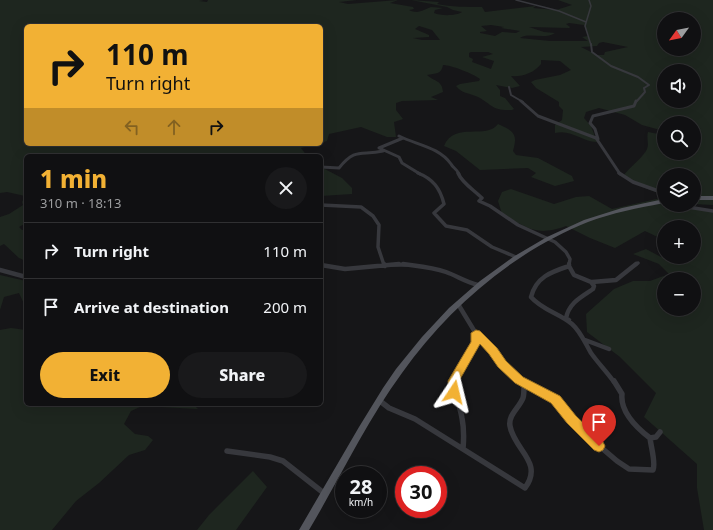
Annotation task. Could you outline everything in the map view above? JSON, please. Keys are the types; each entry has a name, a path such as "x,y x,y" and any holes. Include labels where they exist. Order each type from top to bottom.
{"main road":[{"path":"701,198 713,198"},
{"path":"307,529 325,495 380,401 415,350 430,332 478,285 516,257 549,238 601,215 632,206 657,202"}],"street":[{"path":"516,0 559,11 586,22"},
{"path":"589,0 590,6 585,26 592,52 611,66 638,77 649,85 644,88 645,92 637,99 634,106 593,116 590,123 595,129 598,139 610,160 618,171 627,179 638,185 657,191"},
{"path":"508,87 514,98 522,101 536,115 598,139"},
{"path":"516,257 492,247 467,230 451,228 440,221 434,213 444,204 442,195 430,178 402,163 399,157 383,151 379,148 379,146 401,137 421,143 449,160 451,165 457,169 461,179 471,186 482,198 480,201 489,205 503,218 530,232 549,238 568,255 570,263 569,266 574,275 591,282 615,280 622,276 631,266 638,263"},
{"path":"323,167 336,169 339,168 344,159 358,153 376,153 383,151"},
{"path":"323,205 330,207 342,205 368,209 379,225 377,230 379,256 385,266"},
{"path":"701,209 713,211"},
{"path":"323,265 345,269 400,264 433,268 448,272 465,282 478,285"},
{"path":"569,266 540,278 535,284 531,297 538,305 559,315 572,324"},
{"path":"0,270 24,276"},
{"path":"519,380 556,400 590,438 608,454 629,468 653,470 656,465 651,452 650,438 634,424 620,399 622,394 620,389 592,354 585,340 566,318 566,311 570,305 593,289 594,284 591,282"},
{"path":"380,401 389,408 415,419 445,440 463,449 525,488 528,486 531,479 531,464 509,428 510,419 515,408 523,398 524,386 502,364 493,351 476,333 458,304"},
{"path":"463,449 464,431 462,416 454,392 454,381 474,348 476,333"},
{"path":"585,340 609,349"},
{"path":"650,438 656,437 660,432"},
{"path":"227,451 243,455 268,457 283,462 325,495"}],"shaded area":[{"path":"0,0 204,0 199,1 207,2 208,0 357,0 339,2 348,4 398,0 390,3 413,7 414,9 409,10 416,12 431,7 443,8 435,10 434,13 448,15 462,12 447,7 411,0 439,2 437,4 448,6 482,7 485,12 536,6 533,8 556,10 572,5 558,0 713,0 713,205 701,204 701,168 657,168 657,193 623,176 646,151 648,146 648,132 657,134 657,160 701,160 701,116 657,116 657,129 642,125 625,115 599,108 586,112 584,118 591,126 597,142 586,140 571,134 561,132 555,133 555,125 562,120 563,110 559,106 559,102 536,88 531,82 560,75 571,70 560,61 541,60 541,64 531,72 519,76 511,76 520,86 512,88 496,85 500,90 500,96 505,98 514,109 512,110 500,110 478,97 461,91 456,86 479,81 480,79 462,70 443,65 439,72 427,75 441,85 443,92 431,97 438,100 402,101 396,103 396,110 403,119 394,122 396,137 387,137 361,127 329,134 327,141 323,142 323,24 24,24 24,146 309,146 301,148 306,154 24,154 24,196 7,192 0,193","holes":["566,24 584,25 588,36 582,37 588,41 550,41 520,38 523,36 546,36 555,33 544,32 529,27 569,28 570,27","491,25 504,27 501,28 520,31 516,33 502,32 495,36 480,33 487,31 481,26","419,26 432,30 440,40 422,40 413,38 429,37 429,35 415,29","603,42 628,47 605,52 604,55 597,55 581,47 597,46 599,43","471,52 488,52 493,54 482,57 494,61 491,69 472,62 473,59 469,57 469,53"]},
{"path":"498,124 511,131 515,137 513,151 516,155 538,158 572,176 574,181 555,186 531,177 536,173 528,168 480,170 456,151 444,146 455,134 463,132 486,131 493,129"},
{"path":"323,168 342,178 352,188 352,194 323,196"},
{"path":"511,189 554,204 576,197 589,196 612,209 657,199 657,212 701,212 701,210 713,212 713,530 704,530 697,488 697,464 644,417 656,393 620,357 587,332 586,314 614,289 633,281 650,281 657,278 657,316 701,316 701,272 667,272 659,264 701,264 701,220 657,220 657,237 645,231 615,248 566,226 547,231 539,231 526,227 502,214 498,201 502,192"},
{"path":"24,198 24,224 19,227 24,230 24,260 19,258 4,244 0,246 0,217 9,214 23,205 22,202"},
{"path":"646,249 657,255 657,263 633,254"},
{"path":"0,275 24,281 24,304 19,293 4,297 0,310"},
{"path":"11,328 24,330 24,406 142,406 131,411 124,424 135,434 148,436 153,440 145,450 129,455 99,483 76,501 52,530 0,530 0,330"},
{"path":"142,406 195,406 198,409"},
{"path":"253,471 267,487 236,530 197,530 209,515"}],"route":[{"path":"454,392 454,381 458,371 465,364 467,356 474,348 476,333 478,337 493,351 502,364 519,380 556,400 572,419 599,446"}]}
